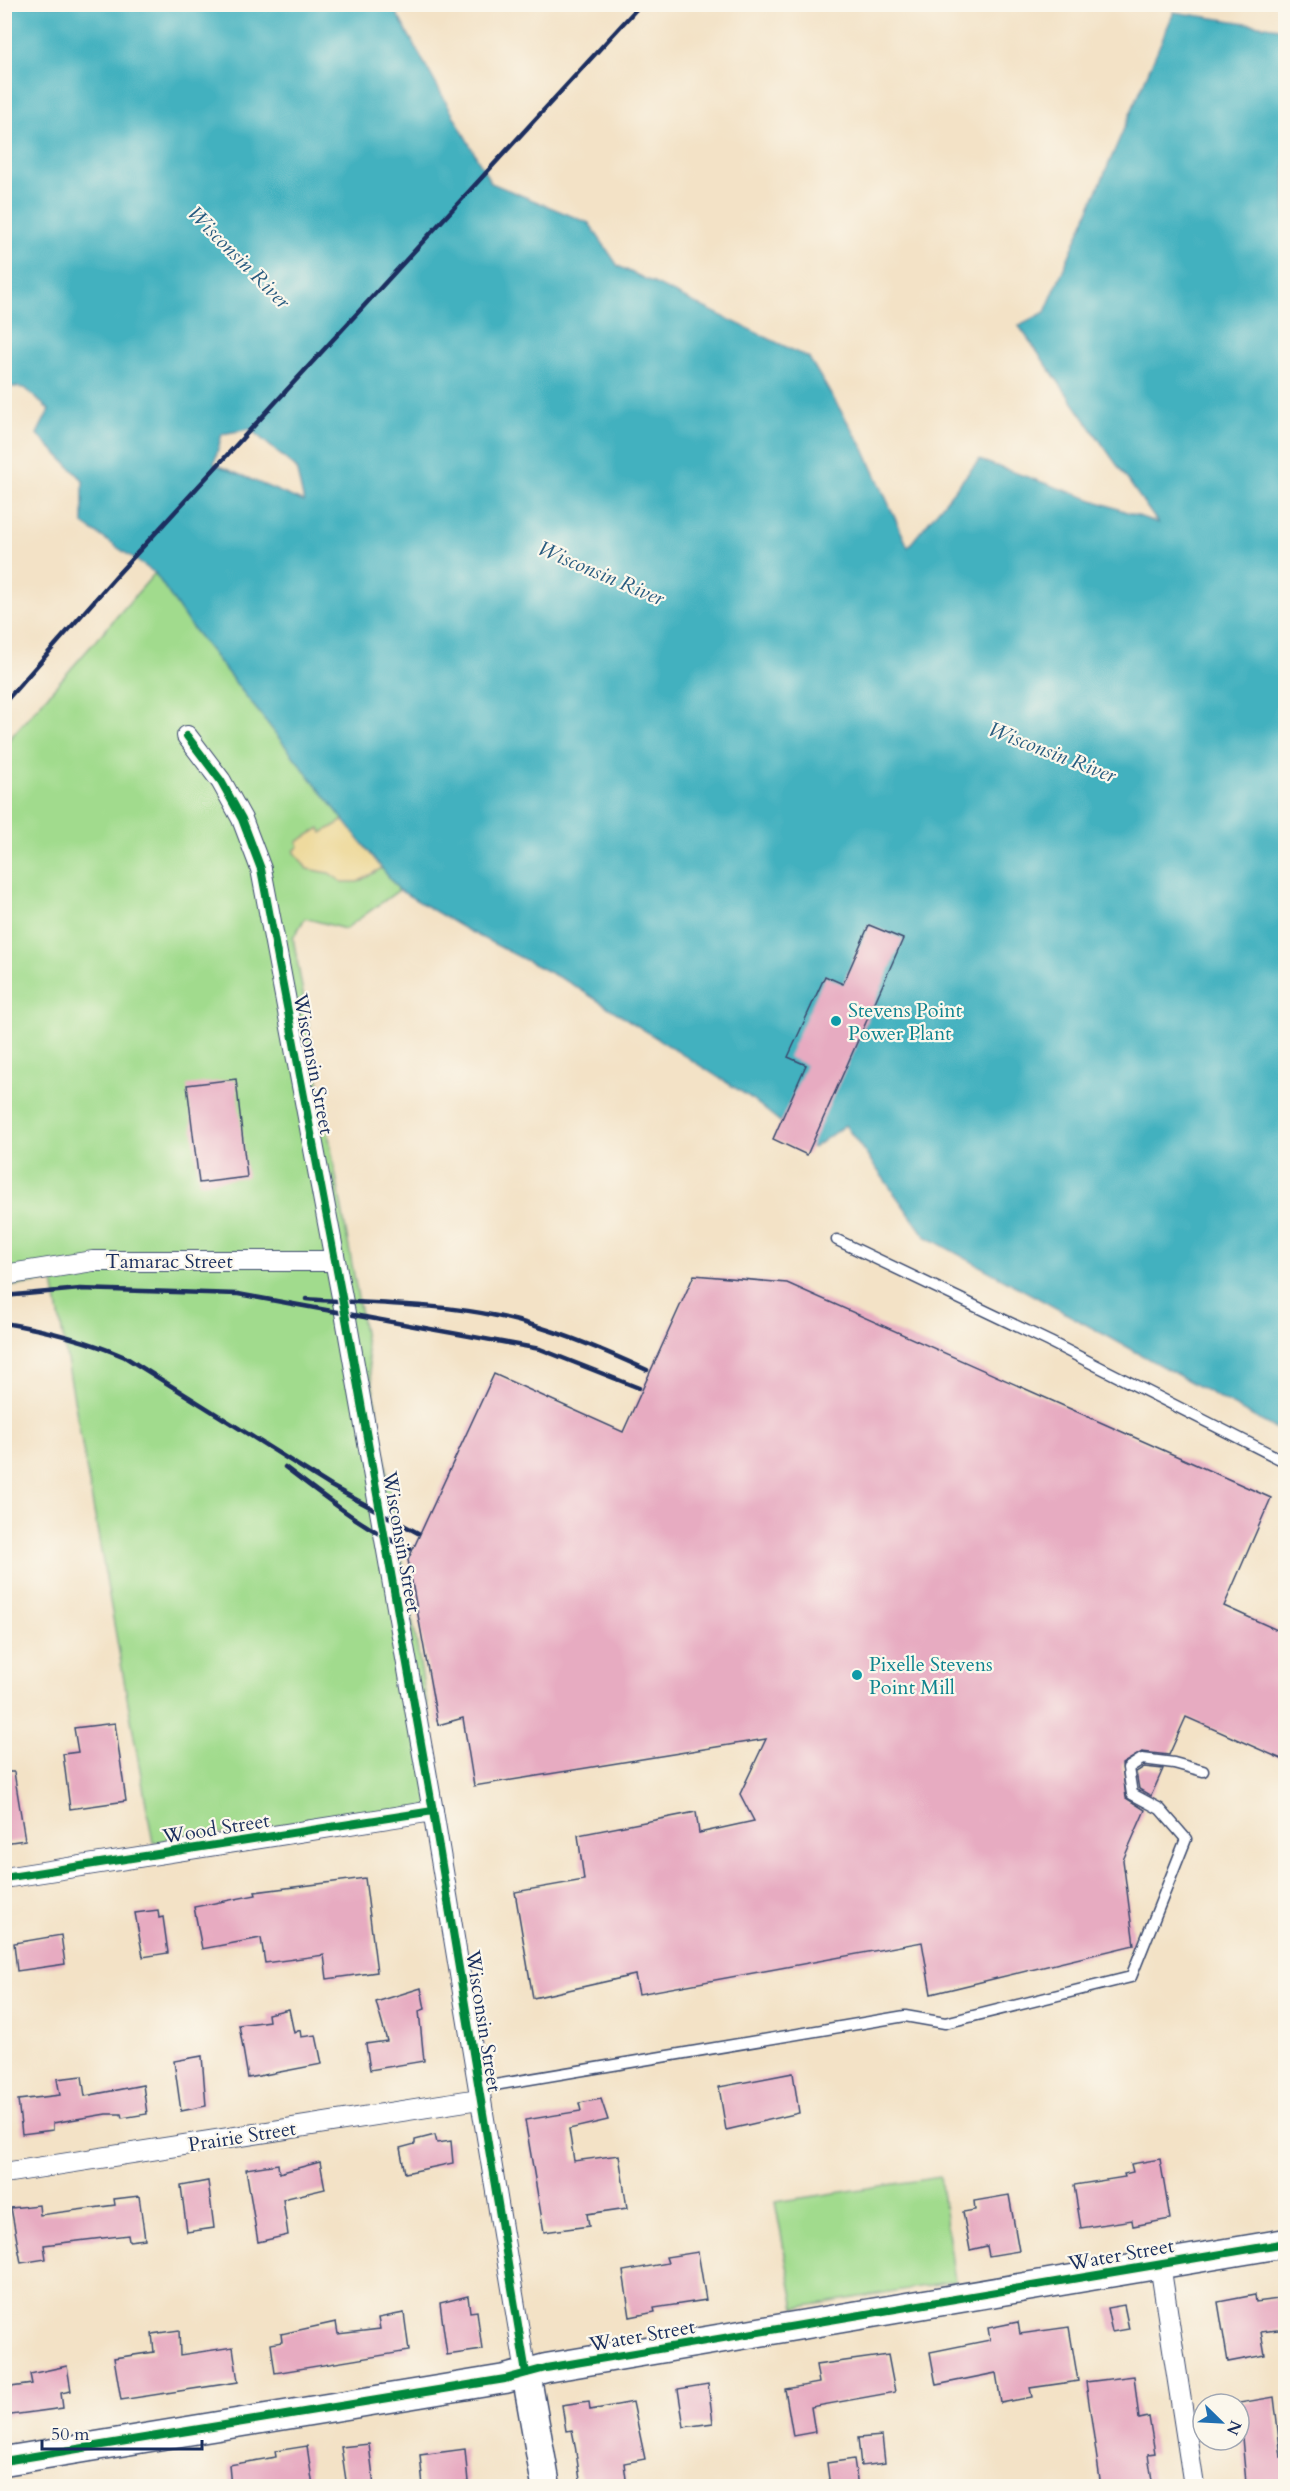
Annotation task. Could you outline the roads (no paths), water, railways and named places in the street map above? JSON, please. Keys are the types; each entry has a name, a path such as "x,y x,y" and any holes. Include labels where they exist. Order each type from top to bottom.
{"street":[{"name":"Wisconsin Street","path":"187,736 221,781 242,819 261,869 433,1811 478,2094 546,2487"},
{"name":"Tamarac Street","path":"4,1275 93,1261 334,1261"},
{"name":"Wood Street","path":"4,1878 433,1811"},
{"name":"Prairie Street","path":"4,2173 478,2094"},
{"name":"Water Street","path":"4,2461 505,2379 565,2364 1286,2243"},
{"path":"1160,2264 1194,2487"}],"lane":[{"path":"837,1240 1050,1342 1286,1462"},
{"path":"478,2094 904,2016 945,2023 1131,1977 1186,1839 1160,1809 1132,1794 1128,1768 1142,1759 1174,1763 1203,1771"}],"water":[{"name":"Wisconsin River","path":"4,5 392,5 491,183 589,223 618,266 809,358 864,449 908,547 979,460 1158,523 1019,326 1045,312 1174,12 1285,29 1285,1434 925,1236 845,1125 813,1148 748,1096 570,983 465,929 399,890 190,625 155,573 83,524 83,480 37,434 49,410 25,388 5,386","holes":["250,429 296,468 304,502 214,464 222,434"]}],"railway":[{"path":"4,703 117,575 641,4"},
{"path":"4,1296 80,1289 238,1294 540,1349 639,1388"},
{"path":"306,1299 426,1306 497,1316 574,1339 647,1370"},
{"path":"4,1323 66,1336 125,1357 331,1486 418,1533"},
{"path":"285,1467 361,1522 410,1549"}],"place":[{"name":"Stevens Point Power Plant","path":"836,1021"},
{"name":"Pixelle Stevens Point Mill","path":"857,1675"}]}
